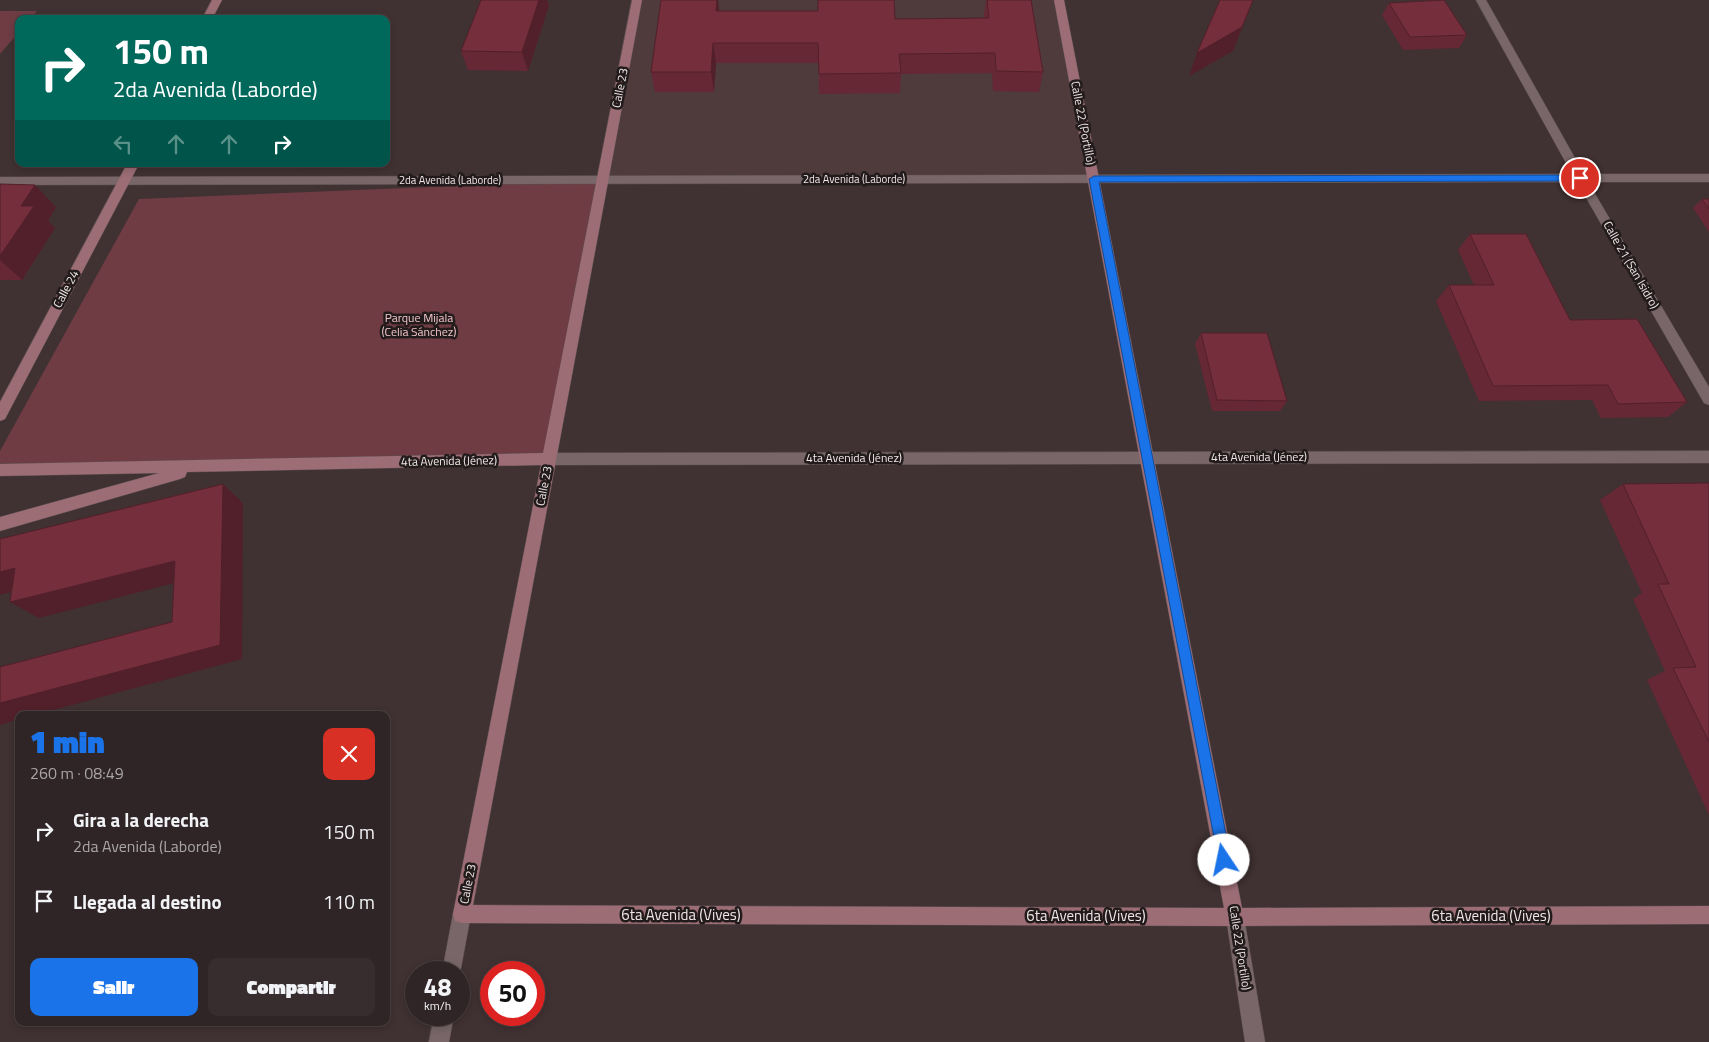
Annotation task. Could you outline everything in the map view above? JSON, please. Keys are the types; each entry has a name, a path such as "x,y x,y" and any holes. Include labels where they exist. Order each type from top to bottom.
{"main road":[{"path":"209,15 217,0"},
{"name":"Calle 23","path":"462,914 637,0"},
{"name":"Calle 22 (Portillo)","path":"1059,0 1235,917"},
{"name":"Calle 24","path":"0,415 131,167"},
{"name":"4ta Avenida (Jénez)","path":"0,470 549,458"},
{"path":"0,524 201,467"},
{"name":"6ta Avenida (Vives)","path":"462,914 1235,917 1709,915"}],"street":[{"name":"Calle 21 (San Isidro)","path":"1481,0 1580,178 1709,399"},
{"name":"2da Avenida (Laborde)","path":"0,181 1709,178"},
{"name":"4ta Avenida (Jénez)","path":"549,458 1709,456"},
{"name":"Calle 23","path":"454,961 462,914"},
{"name":"Calle 22 (Portillo)","path":"1235,917 1255,1042"},
{"path":"439,1042 442,1026"}],"shaded area":[{"path":"637,0 1059,0 1093,179 603,180"}],"green space":[{"path":"0,11 37,11 34,15 15,15 15,37 0,54"},
{"name":"Parque Mijala (Celia Sánchez)","path":"603,180 549,459 0,468 0,451 139,199"}],"building":[{"path":"481,0 539,0 522,52 461,51"},
{"path":"661,0 717,0 716,11 818,11 818,0 894,0 895,19 989,18 987,0 1031,0 1043,72 996,71 995,53 899,54 901,73 819,74 818,43 713,43 711,72 651,72"},
{"path":"1220,0 1253,0 1242,27 1197,53"},
{"path":"1444,0 1467,35 1410,37 1389,3"},
{"path":"0,184 35,185 21,206 34,206 0,256"},
{"path":"1702,199 1709,199 1709,209"},
{"path":"1470,234 1526,234 1570,320 1637,319 1687,402 1618,404 1608,385 1493,386 1449,285 1494,285"},
{"path":"1201,333 1267,333 1287,401 1217,400"},
{"path":"1709,483 1709,742 1673,668 1696,667 1658,584 1669,584 1623,484"},
{"path":"223,484 220,645 0,703 0,667 172,622 175,561 10,602 15,568 0,572 0,539"}],"route":[{"path":"1224,860 1094,179 1580,178"}]}
